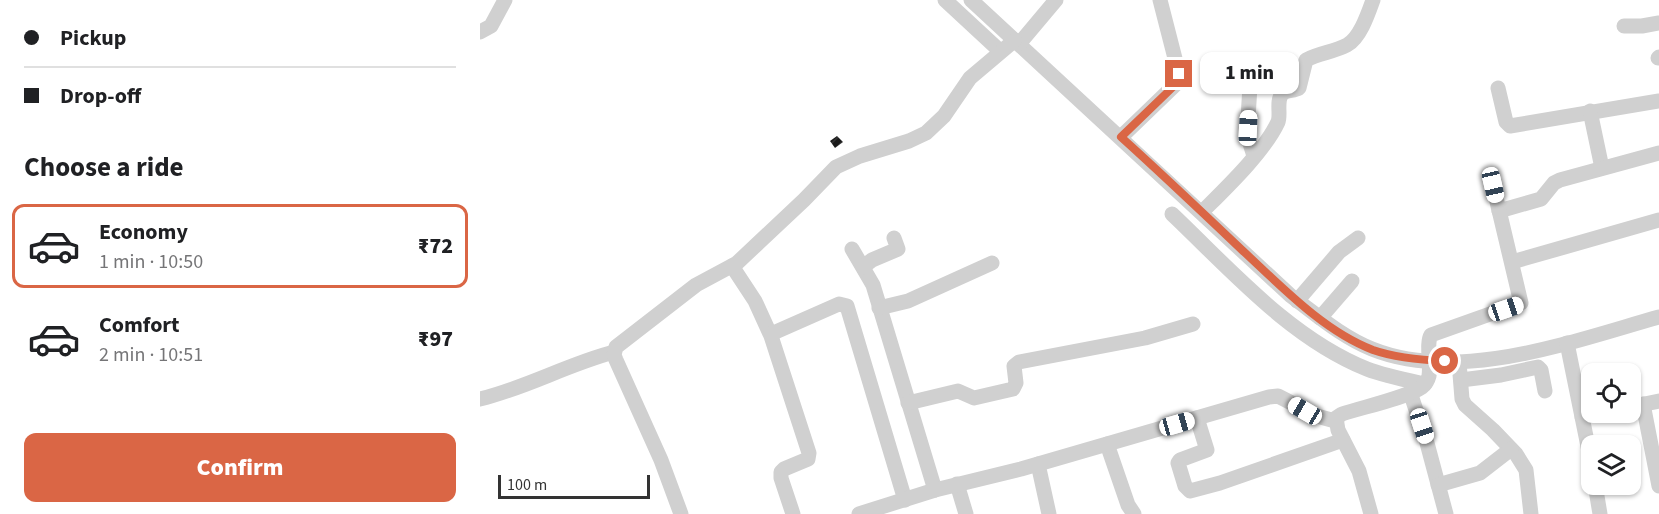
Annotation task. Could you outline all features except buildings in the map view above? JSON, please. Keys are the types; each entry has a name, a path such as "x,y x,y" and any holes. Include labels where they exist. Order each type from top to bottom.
{"street":[{"path":"480,32 491,26 505,0"},
{"path":"945,0 1000,51"},
{"path":"971,0 1297,301 1348,338 1371,349 1408,359 1429,371"},
{"path":"681,514 662,460 625,384 614,352 616,347 696,285 732,266 836,167 860,156 909,141 926,133 944,116 970,78 1000,51 1017,42 1056,0"},
{"path":"1121,137 1178,82 1179,74 1160,0"},
{"path":"1202,212 1254,156 1278,121 1282,94 1299,88 1306,60 1341,48 1351,42 1362,25 1373,0"},
{"path":"1624,26 1659,23"},
{"path":"1251,70 1247,134 1254,156"},
{"path":"1498,88 1506,122 1510,126 1659,101"},
{"path":"1590,111 1602,168"},
{"path":"1499,211 1541,199 1554,183 1560,180 1659,153"},
{"path":"1335,421 1342,414 1410,392 1429,371 1428,340 1431,335 1521,303 1493,185"},
{"path":"1172,214 1292,325 1337,354 1366,369 1460,371 1501,375 1538,367 1541,370 1545,391"},
{"path":"1512,262 1659,220"},
{"path":"863,267 872,260 897,249 894,238"},
{"path":"1297,301 1339,252 1358,238"},
{"path":"852,249 873,285 935,490"},
{"path":"879,308 908,301 992,263"},
{"path":"732,266 755,301 771,334 810,453 808,459 781,472 793,514"},
{"path":"1320,318 1352,281"},
{"path":"771,334 839,304 846,306 905,500"},
{"path":"1460,371 1489,360 1568,348 1659,317"},
{"path":"908,403 958,392 974,398 1013,389 1016,383 1014,366 1019,362 1156,335 1193,324"},
{"path":"1568,348 1581,412"},
{"path":"480,399 538,381 597,356 614,352"},
{"path":"1460,371 1462,399 1465,405 1511,449 1526,470 1531,514"},
{"path":"1410,392 1446,514"},
{"path":"859,514 880,511 935,490 1038,464 1278,396 1317,416 1335,421"},
{"path":"1641,404 1659,401"},
{"path":"1197,418 1208,449 1180,460 1178,463 1185,486 1190,491 1220,483 1343,440"},
{"path":"1641,420 1659,486"},
{"path":"1335,421 1359,471 1371,514"},
{"path":"1107,444 1128,505 1134,514"},
{"path":"1438,486 1480,473 1511,449"},
{"path":"1038,464 1049,514"},
{"path":"957,484 966,514"},
{"path":"1597,495 1600,514"}],"route":[{"path":"1179,74 1178,82 1121,137 1291,296 1323,321 1348,338 1371,349 1408,359 1445,361"}]}
